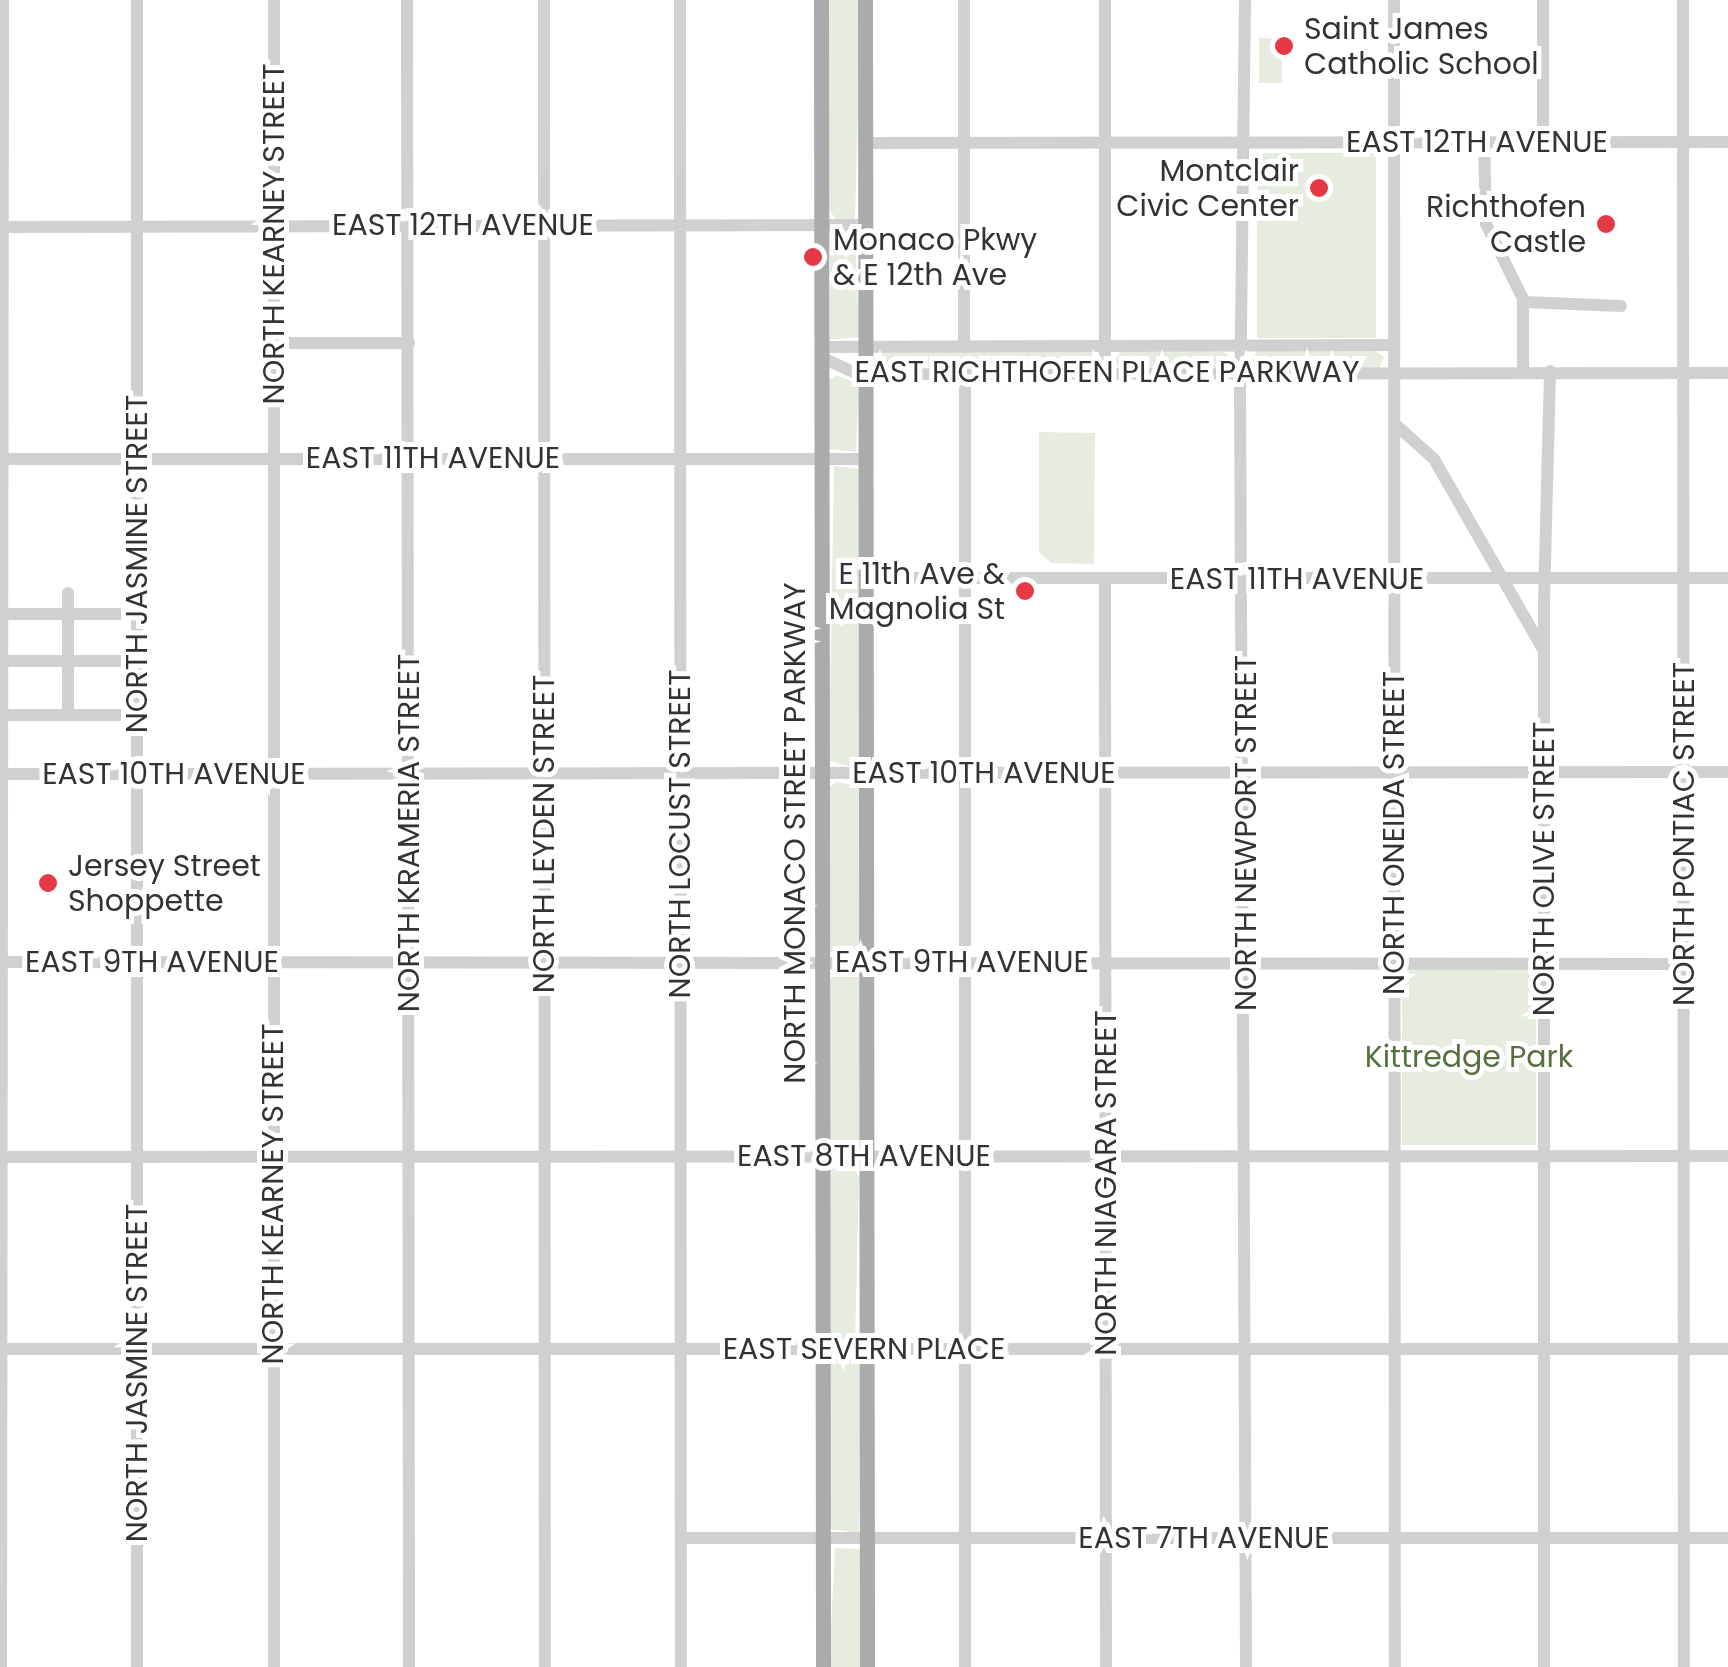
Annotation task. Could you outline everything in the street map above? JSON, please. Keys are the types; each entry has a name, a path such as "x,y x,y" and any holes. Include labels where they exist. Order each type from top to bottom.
{"main road":[{"name":"NORTH MONACO STREET PARKWAY","path":"821,0 823,1667"},
{"path":"865,0 867,1667"}],"street":[{"path":"1,1667 2,0"},
{"name":"NORTH JASMINE STREET","path":"137,0 137,1667"},
{"name":"NORTH KEARNEY STREET","path":"274,0 274,1667"},
{"name":"NORTH KRAMERIA STREET","path":"408,0 409,1667"},
{"name":"NORTH LEYDEN STREET","path":"544,0 545,1667"},
{"name":"NORTH LOCUST STREET","path":"680,0 681,1667"},
{"path":"964,0 964,348"},
{"path":"1105,0 1105,374"},
{"name":"NORTH NEWPORT STREET","path":"1245,0 1245,344 1240,374 1246,772 1246,1667"},
{"name":"NORTH ONEIDA STREET","path":"1394,0 1395,1667"},
{"path":"1543,0 1543,142"},
{"name":"NORTH PONTIAC STREET","path":"1683,0 1684,1667"},
{"path":"1484,142 1488,230 1524,302 1524,371"},
{"name":"EAST 12TH AVENUE","path":"866,143 1728,142"},
{"name":"EAST 12TH AVENUE","path":"1,227 866,226"},
{"path":"1524,302 1622,306"},
{"path":"273,343 409,344"},
{"name":"EAST RICHTHOFEN PLACE PARKWAY","path":"823,352 866,348 1394,345"},
{"name":"EAST RICHTHOFEN PLACE PARKWAY","path":"823,352 842,371 866,374 1728,372"},
{"name":"NORTH OLIVE STREET","path":"1544,1667 1544,651 1550,371"},
{"path":"965,374 965,1667"},
{"path":"1394,423 1428,450 1544,651"},
{"name":"EAST 11TH AVENUE","path":"1,458 866,459"},
{"name":"EAST 11TH AVENUE","path":"866,578 1728,578"},
{"name":"NORTH NIAGARA STREET","path":"1105,578 1106,1667"},
{"path":"68,593 68,715"},
{"path":"2,614 137,614"},
{"path":"2,661 137,661"},
{"path":"2,715 137,715"},
{"name":"EAST 10TH AVENUE","path":"1,774 1728,772"},
{"name":"EAST 9TH AVENUE","path":"1,962 1685,964"},
{"name":"EAST 8TH AVENUE","path":"1,1157 1728,1156"},
{"name":"EAST SEVERN PLACE","path":"0,1349 1728,1349"},
{"name":"EAST 7TH AVENUE","path":"681,1538 1728,1538"}],"green space":[{"path":"829,0 861,0 855,219 836,220 829,209"},
{"path":"1259,38 1282,38 1282,83 1259,83"},
{"path":"1257,153 1376,153 1376,338 1257,338"},
{"path":"855,230 859,337 830,340 830,238 835,231"},
{"path":"1257,351 1376,351 1384,357 1379,368 1262,367 1252,360"},
{"path":"880,352 1093,352 1097,358 1090,367 881,367 873,360"},
{"path":"1121,352 1223,352 1233,359 1225,367 1121,367 1112,362"},
{"path":"836,375 859,384 856,452 829,449 829,380"},
{"path":"1039,432 1095,433 1094,564 1051,563 1039,552"},
{"path":"834,466 860,469 859,765 853,767 829,761"},
{"path":"836,782 861,786 861,953 853,956 829,951 828,788"},
{"name":"Kittredge Park","path":"1402,968 1536,968 1536,1145 1402,1145"},
{"path":"837,973 859,975 860,1145 855,1148 828,1143 830,979"},
{"path":"835,1167 853,1167 859,1177 855,1343 830,1339 829,1172"},
{"path":"836,1356 854,1356 861,1364 859,1533 829,1529 829,1363"},
{"path":"835,1548 860,1549 862,1667 829,1667"}],"place":[{"name":"Saint James Catholic School","path":"1284,46"},
{"name":"Montclair Civic Center","path":"1319,188"},
{"name":"Richthofen Castle","path":"1606,224"},
{"name":"Monaco Pkwy & E 12th Ave","path":"813,257"},
{"name":"E 11th Ave & Magnolia St","path":"1025,591"},
{"name":"Jersey Street Shoppette","path":"48,883"}]}
